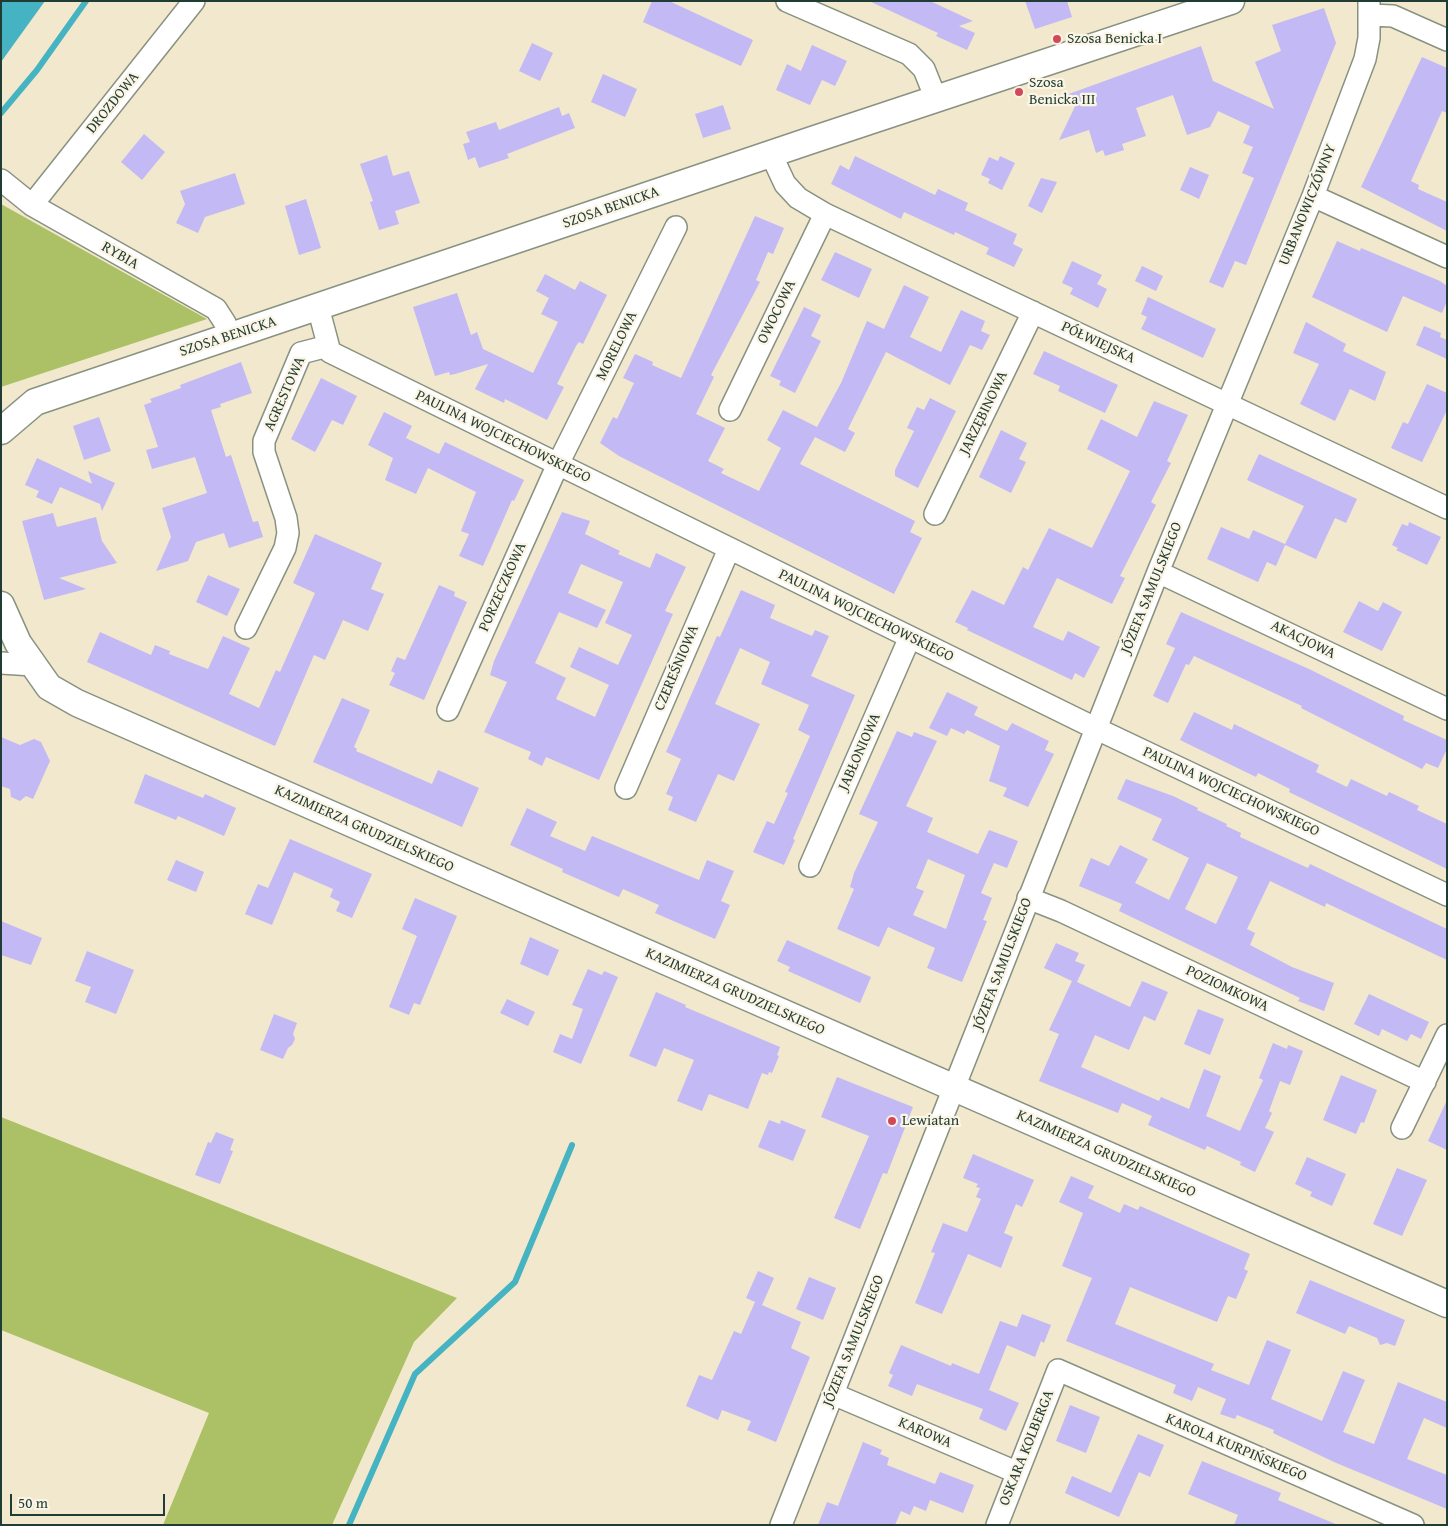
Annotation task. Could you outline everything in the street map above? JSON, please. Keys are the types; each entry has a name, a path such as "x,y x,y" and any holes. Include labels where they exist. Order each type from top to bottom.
{"street":[{"name":"DROZDOWA","path":"32,205 194,1"},
{"path":"787,1 908,54 924,69 936,99"},
{"name":"SZOSA BENICKA","path":"1,431 35,402 1218,3"},
{"path":"1369,8 1393,16 1447,40"},
{"name":"URBANOWICZÓWNY","path":"1226,404 1313,196 1365,59 1369,38 1369,8"},
{"name":"PÓŁWIEJSKA","path":"771,154 785,184 798,198 825,214 1447,508"},
{"name":"RYBIA","path":"1,180 32,205 216,309 225,323 229,337"},
{"path":"1313,196 1447,257"},
{"name":"OWOCOWA","path":"730,410 825,214"},
{"name":"MORELOWA","path":"558,464 676,227"},
{"path":"318,307 328,346"},
{"name":"JARZĘBINOWA","path":"935,514 1033,312"},
{"name":"PAULINA WOJCIECHOWSKIEGO","path":"328,346 330,352 1097,729 1447,895"},
{"name":"AGRESTOWA","path":"246,628 285,548 288,533 286,518 264,452 264,441 301,353 328,346"},
{"name":"JÓZEFA SAMULSKIEGO","path":"781,1525 1028,898 1226,404"},
{"name":"PORZECZKOWA","path":"448,710 558,464"},
{"name":"CZEREŚNIOWA","path":"626,788 729,548"},
{"name":"AKACJOWA","path":"1158,572 1447,709"},
{"name":"KAZIMIERZA GRUDZIELSKIEGO","path":"1,605 18,643 49,687 77,703 1447,1304"},
{"name":"JABŁONIOWA","path":"810,866 910,637"},
{"path":"1,663 33,665"},
{"name":"POZIOMKOWA","path":"1028,898 1061,911 1425,1082"},
{"path":"1402,1128 1447,1035"},
{"name":"OSKARA KOLBERGA","path":"997,1525 1016,1472 1058,1370"},
{"name":"KAROLA KURPIŃSKIEGO","path":"1058,1370 1413,1525"},
{"name":"KAROWA","path":"833,1394 1016,1472"}],"green space":[{"path":"1,204 207,319 1,387"},
{"path":"1,1117 457,1298 414,1342 332,1525 163,1525 209,1413 1,1330"}],"water":[{"path":"1,1 45,1 1,62"}],"building":[{"path":"652,1 669,1 753,40 741,66 643,22"},
{"path":"869,1 930,1 973,21 959,26 975,33 967,50 936,36 938,33"},
{"path":"1025,1 1067,1 1072,17 1035,29"},
{"path":"1324,8 1336,43 1246,265 1235,261 1223,288 1209,282 1254,178 1242,173 1253,147 1243,143 1250,126 1218,111 1210,127 1187,135 1173,95 1136,108 1146,136 1122,144 1124,150 1105,156 1103,150 1096,153 1089,130 1059,140 1078,100 1066,95 1201,46 1213,81 1274,109 1255,62 1281,51 1272,25"},
{"path":"532,43 553,53 540,81 519,71"},
{"path":"812,45 847,61 835,86 822,80 810,105 776,90 787,64 801,71"},
{"path":"1422,57 1447,68 1447,113 1442,111 1411,181 1419,185 1418,189 1447,202 1447,231 1361,187"},
{"path":"603,74 637,89 625,117 591,102"},
{"path":"723,105 731,129 703,138 695,114"},
{"path":"559,107 562,116 569,113 575,128 507,154 509,158 479,168 475,157 468,160 463,144 470,142 466,132 496,122 499,130"},
{"path":"144,134 165,152 142,180 121,162"},
{"path":"387,155 393,176 409,171 420,203 395,211 399,224 379,230 370,202 373,201 360,164"},
{"path":"855,156 935,195 938,189 968,203 965,210 1017,234 1013,244 1023,249 1014,267 986,254 989,248 955,232 954,235 904,212 901,219 831,184 840,165 849,170"},
{"path":"1000,156 1015,163 1002,190 988,183 990,179 981,175 989,157 998,161"},
{"path":"1190,167 1209,175 1199,199 1180,190"},
{"path":"235,173 245,204 205,217 198,233 176,223 185,204 180,191"},
{"path":"1041,178 1057,182 1042,213 1028,206"},
{"path":"306,199 321,248 299,255 285,206"},
{"path":"755,216 784,228 773,254 768,252 756,280 760,282 711,375 714,377 696,414 725,428 708,461 724,469 721,473 759,491 781,448 767,440 783,410 817,427 841,383 867,321 884,329 904,285 929,297 910,337 941,352 961,310 985,321 981,331 990,335 982,350 970,345 950,385 886,352 848,429 855,433 845,452 815,437 800,464 915,521 910,532 922,538 894,594 619,456 600,443 613,417 617,419 634,383 623,378 635,354 653,362 652,365 681,378"},
{"path":"1337,241 1360,251 1361,248 1440,281 1447,286 1447,301 1442,313 1403,296 1387,332 1312,297"},
{"path":"835,252 872,269 859,298 821,280"},
{"path":"1072,261 1102,275 1097,284 1107,289 1098,308 1070,294 1073,288 1062,283"},
{"path":"1142,266 1163,276 1156,291 1135,281"},
{"path":"545,274 575,290 580,281 607,295 583,344 579,342 576,346 557,384 564,387 547,420 505,399 504,403 475,389 488,364 455,374 450,375 449,372 435,376 413,307 457,293 471,335 477,332 483,349 533,373 558,322 541,314 549,298 536,291"},
{"path":"1148,297 1216,329 1203,358 1141,329 1147,317 1141,314"},
{"path":"804,307 821,315 811,336 821,341 795,393 779,385 781,381 770,376"},
{"path":"1306,322 1346,344 1343,351 1386,372 1375,401 1350,389 1335,421 1300,404 1319,364 1293,353"},
{"path":"1424,326 1441,333 1440,337 1447,340 1447,359 1416,345"},
{"path":"1044,351 1118,385 1105,413 1058,391 1060,386 1033,374"},
{"path":"241,362 252,393 220,404 221,407 211,410 226,457 231,455 253,522 258,521 263,537 229,548 224,533 196,542 188,561 156,571 171,537 162,508 207,493 195,457 152,469 146,450 158,447 144,405 152,402 150,399 181,388 180,385"},
{"path":"321,378 357,396 343,425 332,420 315,452 291,439"},
{"path":"1427,384 1447,393 1447,410 1422,462 1391,448 1403,422 1408,424"},
{"path":"930,398 956,411 918,488 895,476 895,470 914,431 907,428 917,407 924,410"},
{"path":"1154,401 1188,415 1167,461 1171,463 1151,502 1156,505 1120,576 1125,578 1112,604 1057,578 1033,627 1063,641 1068,631 1100,647 1084,678 1075,673 1072,680 967,630 968,628 955,622 972,590 1004,605 1023,567 1028,570 1049,528 1092,548 1130,471 1087,449 1101,419 1137,437"},
{"path":"384,412 412,426 406,438 439,454 445,442 524,480 514,501 512,500 483,566 459,556 469,534 461,531 476,492 428,468 416,494 385,480 393,458 368,445"},
{"path":"99,417 111,451 84,460 73,426"},
{"path":"1001,430 1027,443 1019,459 1026,462 1011,493 979,477"},
{"path":"1259,454 1357,499 1346,523 1335,518 1316,559 1285,545 1276,566 1267,562 1258,582 1207,559 1221,527 1249,539 1253,530 1285,544 1304,506 1247,480"},
{"path":"37,458 92,484 88,471 115,483 102,511 100,504 60,487 52,504 36,497 39,491 25,485"},
{"path":"562,512 590,521 585,534 620,551 618,554 650,568 656,553 686,567 665,611 673,614 599,780 546,757 542,766 528,759 531,752 484,732 507,682 490,675 494,661","holes":["581,564 623,582 605,623 632,635 618,665 579,647 570,667 609,685 595,717 556,699 566,678 535,663 559,612 597,628 606,610 568,593"]},
{"path":"53,513 57,527 96,517 102,541 117,563 59,578 86,589 44,600 22,521"},
{"path":"1409,522 1441,537 1427,565 1396,550 1398,548 1392,545 1402,524 1408,526"},
{"path":"315,534 382,563 371,589 384,594 368,631 343,620 325,660 314,655 275,746 87,662 100,632 151,655 155,645 170,651 169,654 208,669 223,636 250,648 229,694 259,708 276,670 280,672 315,593 293,583"},
{"path":"208,575 240,589 227,616 196,602"},
{"path":"439,585 455,592 454,596 467,602 424,700 389,685 395,673 391,671 397,657 405,660"},
{"path":"741,590 775,605 770,618 812,636 815,630 829,636 811,676 855,695 793,839 795,840 784,865 753,852 767,821 774,824 788,793 785,792 810,736 798,730 809,705 761,684 770,662 740,648 715,704 760,724 734,781 718,774 696,822 668,810 673,797 666,794 681,759 666,752 717,636 720,637"},
{"path":"1359,601 1378,611 1383,602 1402,612 1382,651 1343,632"},
{"path":"1181,612 1309,669 1404,716 1403,720 1447,740 1447,749 1438,768 1426,763 1422,769 1301,708 1302,706 1194,656 1189,665 1186,664 1168,703 1153,696 1175,648 1166,644"},
{"path":"947,692 978,707 974,715 1007,731 1012,723 1049,741 1045,750 1054,754 1028,807 1003,796 1007,788 989,781 1000,746 967,730 964,734 951,728 947,736 929,728"},
{"path":"342,698 370,710 354,747 357,749 356,751 432,784 438,770 479,788 462,827 313,762"},
{"path":"1194,712 1232,730 1234,724 1319,765 1316,772 1347,787 1351,779 1387,796 1389,792 1419,806 1417,810 1447,824 1447,869 1289,792 1290,789 1258,773 1256,777 1180,740"},
{"path":"897,731 912,737 914,732 937,741 906,806 933,818 927,832 978,854 989,830 1018,841 1007,868 994,863 981,893 992,898 983,920 987,921 962,982 927,968 935,948 888,927 879,947 837,929 854,889 850,887 854,873 878,822 859,814","holes":["928,859 965,875 946,929 913,915 924,891 916,888"]},
{"path":"1,737 20,745 34,739 41,742 50,761 33,799 26,796 20,801 11,797 10,789 1,786"},
{"path":"145,774 203,798 205,794 236,808 224,836 178,816 176,820 134,803"},
{"path":"1126,779 1173,796 1227,824 1226,826 1241,833 1240,837 1308,868 1310,864 1447,929 1447,960 1326,903 1325,907 1270,881 1247,929 1255,933 1250,945 1292,967 1334,983 1324,1011 1298,1001 1300,998 1119,911 1122,904 1079,886 1091,858 1109,866 1120,845 1148,859 1135,883 1169,900 1189,858 1152,840 1162,819 1117,799","holes":["1207,863 1238,877 1216,924 1185,909"]},
{"path":"527,808 557,822 550,836 585,851 592,836 699,880 707,860 734,871 721,901 730,905 715,939 655,913 659,905 623,889 619,897 562,872 563,869 510,845"},
{"path":"290,839 372,874 352,918 336,911 340,902 330,897 333,889 294,872 272,925 245,914 258,884 268,888"},
{"path":"176,860 204,872 196,892 167,880"},
{"path":"415,898 457,916 420,1005 414,1003 409,1015 389,1007 417,936 402,929"},
{"path":"1,921 42,938 31,965 1,955"},
{"path":"530,937 559,950 548,976 520,964"},
{"path":"787,940 871,977 860,1003 788,971 790,967 777,961"},
{"path":"1056,943 1079,953 1075,961 1085,965 1077,982 1130,1007 1142,981 1168,992 1155,1021 1144,1016 1129,1050 1095,1035 1081,1067 1159,1101 1161,1097 1189,1109 1204,1069 1221,1076 1206,1116 1240,1131 1263,1080 1259,1078 1273,1043 1287,1049 1288,1045 1303,1051 1290,1085 1280,1081 1269,1111 1272,1113 1265,1128 1274,1132 1255,1172 1240,1165 1241,1162 1207,1146 1205,1150 1148,1125 1152,1116 1122,1103 1118,1113 1039,1081 1059,1034 1049,1030 1072,981 1044,968"},
{"path":"87,951 134,970 116,1014 85,1002 91,987 75,981"},
{"path":"588,969 602,975 604,971 618,977 581,1064 553,1052 560,1034 572,1039 583,1009 572,1005"},
{"path":"656,992 686,1005 685,1007 780,1047 777,1055 779,1056 772,1073 769,1072 768,1075 762,1073 748,1109 709,1094 702,1111 677,1101 694,1060 664,1048 656,1067 629,1056"},
{"path":"1369,994 1429,1022 1421,1039 1411,1034 1407,1041 1382,1029 1379,1036 1354,1024"},
{"path":"507,999 535,1012 528,1026 500,1013"},
{"path":"1198,1009 1224,1019 1210,1055 1184,1044"},
{"path":"274,1014 297,1023 293,1034 295,1039 283,1059 260,1050"},
{"path":"1341,1075 1377,1090 1364,1123 1361,1122 1356,1134 1323,1120"},
{"path":"837,1077 913,1107 887,1174 883,1173 860,1229 834,1218 869,1136 821,1117"},
{"path":"1447,1100 1447,1150 1428,1141"},
{"path":"769,1120 780,1124 781,1120 806,1130 793,1161 758,1147"},
{"path":"216,1132 234,1139 230,1150 233,1151 220,1184 195,1175 208,1142 211,1143"},
{"path":"973,1154 1034,1180 1022,1207 1016,1204 1004,1233 1013,1237 1001,1268 968,1254 942,1314 915,1303 935,1253 931,1252 943,1223 967,1232 981,1199 976,1197 980,1188 976,1187 978,1184 963,1178"},
{"path":"1307,1157 1346,1174 1332,1206 1310,1196 1312,1192 1295,1184"},
{"path":"1397,1168 1427,1180 1402,1236 1373,1224"},
{"path":"1071,1176 1094,1186 1088,1198 1120,1213 1124,1204 1138,1210 1140,1206 1250,1254 1244,1269 1248,1271 1236,1299 1228,1296 1217,1322 1130,1287 1115,1324 1214,1364 1211,1370 1249,1385 1267,1340 1291,1350 1271,1399 1322,1421 1343,1371 1365,1380 1343,1432 1374,1444 1398,1382 1447,1402 1447,1428 1424,1418 1407,1459 1447,1475 1447,1509 1334,1462 1273,1433 1274,1430 1237,1415 1235,1419 1220,1414 1226,1399 1198,1387 1192,1401 1173,1393 1176,1385 1066,1341 1092,1278 1062,1266 1083,1213 1059,1202"},
{"path":"758,1271 774,1278 762,1305 746,1298"},
{"path":"809,1277 836,1288 823,1320 796,1309"},
{"path":"1310,1280 1405,1320 1395,1346 1387,1343 1380,1345 1377,1338 1349,1326 1345,1334 1296,1313"},
{"path":"755,1302 801,1322 791,1348 810,1357 776,1442 747,1430 751,1421 722,1410 718,1420 686,1406 699,1375 712,1380 734,1331 741,1334"},
{"path":"1022,1314 1051,1325 1044,1343 1041,1341 1035,1357 1007,1345 989,1390 1019,1403 1006,1431 979,1419 983,1409 917,1384 912,1396 888,1386 893,1375 889,1373 901,1345 951,1366 952,1363 979,1374 1000,1321 1017,1327"},
{"path":"1070,1405 1100,1417 1086,1453 1056,1441"},
{"path":"1138,1434 1164,1445 1150,1477 1139,1472 1119,1517 1065,1493 1072,1476 1111,1493"},
{"path":"863,1442 882,1450 880,1454 889,1458 887,1465 935,1484 940,1472 974,1485 963,1513 930,1500 926,1511 914,1506 910,1515 901,1511 895,1525 818,1525 827,1502 838,1506"},
{"path":"1202,1461 1281,1493 1278,1500 1338,1525 1234,1525 1238,1515 1188,1494"}],"waterway":[{"path":"1,113 37,70 86,1"},
{"path":"349,1525 415,1374 515,1282 572,1145"}],"place":[{"name":"Szosa Benicka I","path":"1057,39"},
{"name":"Szosa Benicka III","path":"1019,92"},
{"name":"Lewiatan","path":"892,1121"}]}
